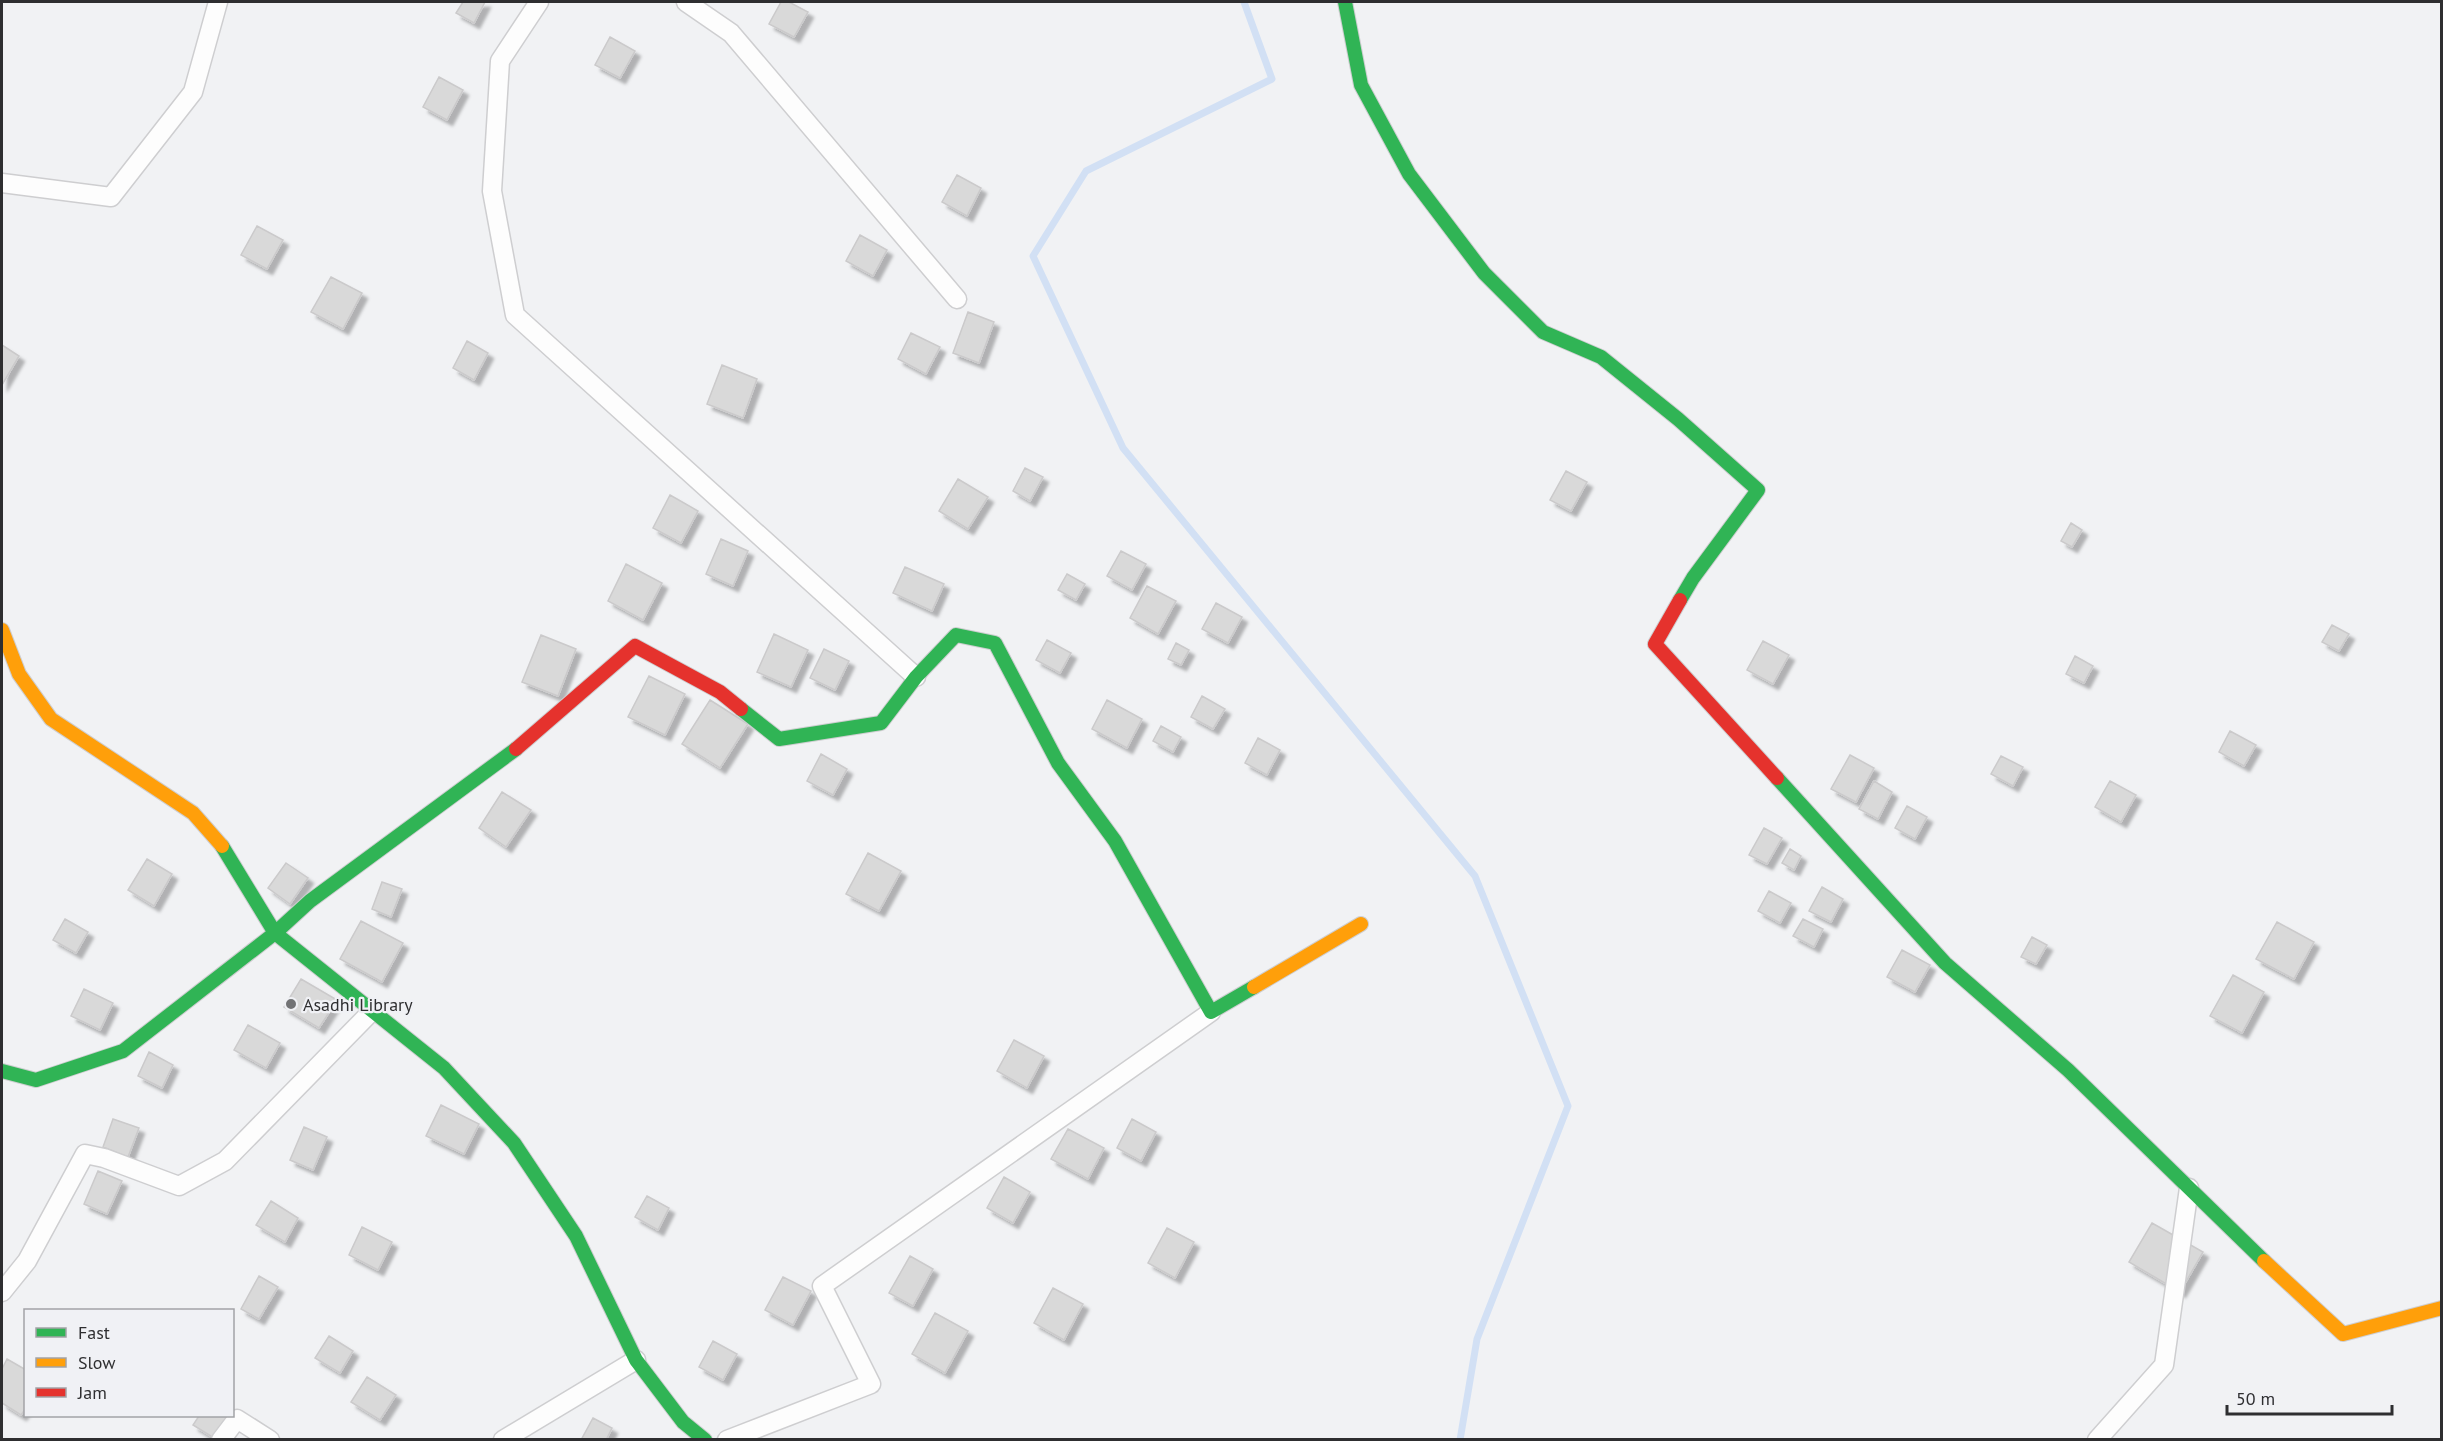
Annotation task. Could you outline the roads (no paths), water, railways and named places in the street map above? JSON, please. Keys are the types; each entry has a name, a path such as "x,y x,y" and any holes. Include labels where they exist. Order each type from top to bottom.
{"street":[{"path":"2,183 111,197 193,92 218,2"},
{"path":"539,2 500,61 492,190 515,315 916,677"},
{"path":"686,2 731,33 957,299"},
{"path":"1345,2 1361,85 1408,174 1484,273 1543,332 1601,357 1678,419 1758,489 1693,578 1654,644 1945,963 2068,1070 2343,1334 2442,1308"},
{"path":"2,630 19,674 51,719 193,813 221,845 275,933 444,1068 514,1143 576,1236 636,1360 683,1422 705,1440"},
{"path":"2,1071 36,1080 123,1051 275,933 310,901 533,736 635,646 720,692 779,739 881,723 916,677 956,635 995,643 1058,763 1115,841 1211,1012"},
{"path":"727,1440 871,1384 822,1286 1211,1012 1361,924"},
{"path":"2,1292 27,1261 85,1154 104,1158 179,1186 225,1161 373,1010"},
{"path":"2097,1440 2164,1365 2189,1188"},
{"path":"503,1440 636,1360"},
{"path":"221,1440 237,1419 270,1440"}],"waterway":[{"path":"1244,2 1272,79 1086,171 1033,256 1123,448 1475,876 1568,1106 1477,1339 1460,1440"}],"place":[{"name":"Asadhi Library","path":"291,1004"}]}
